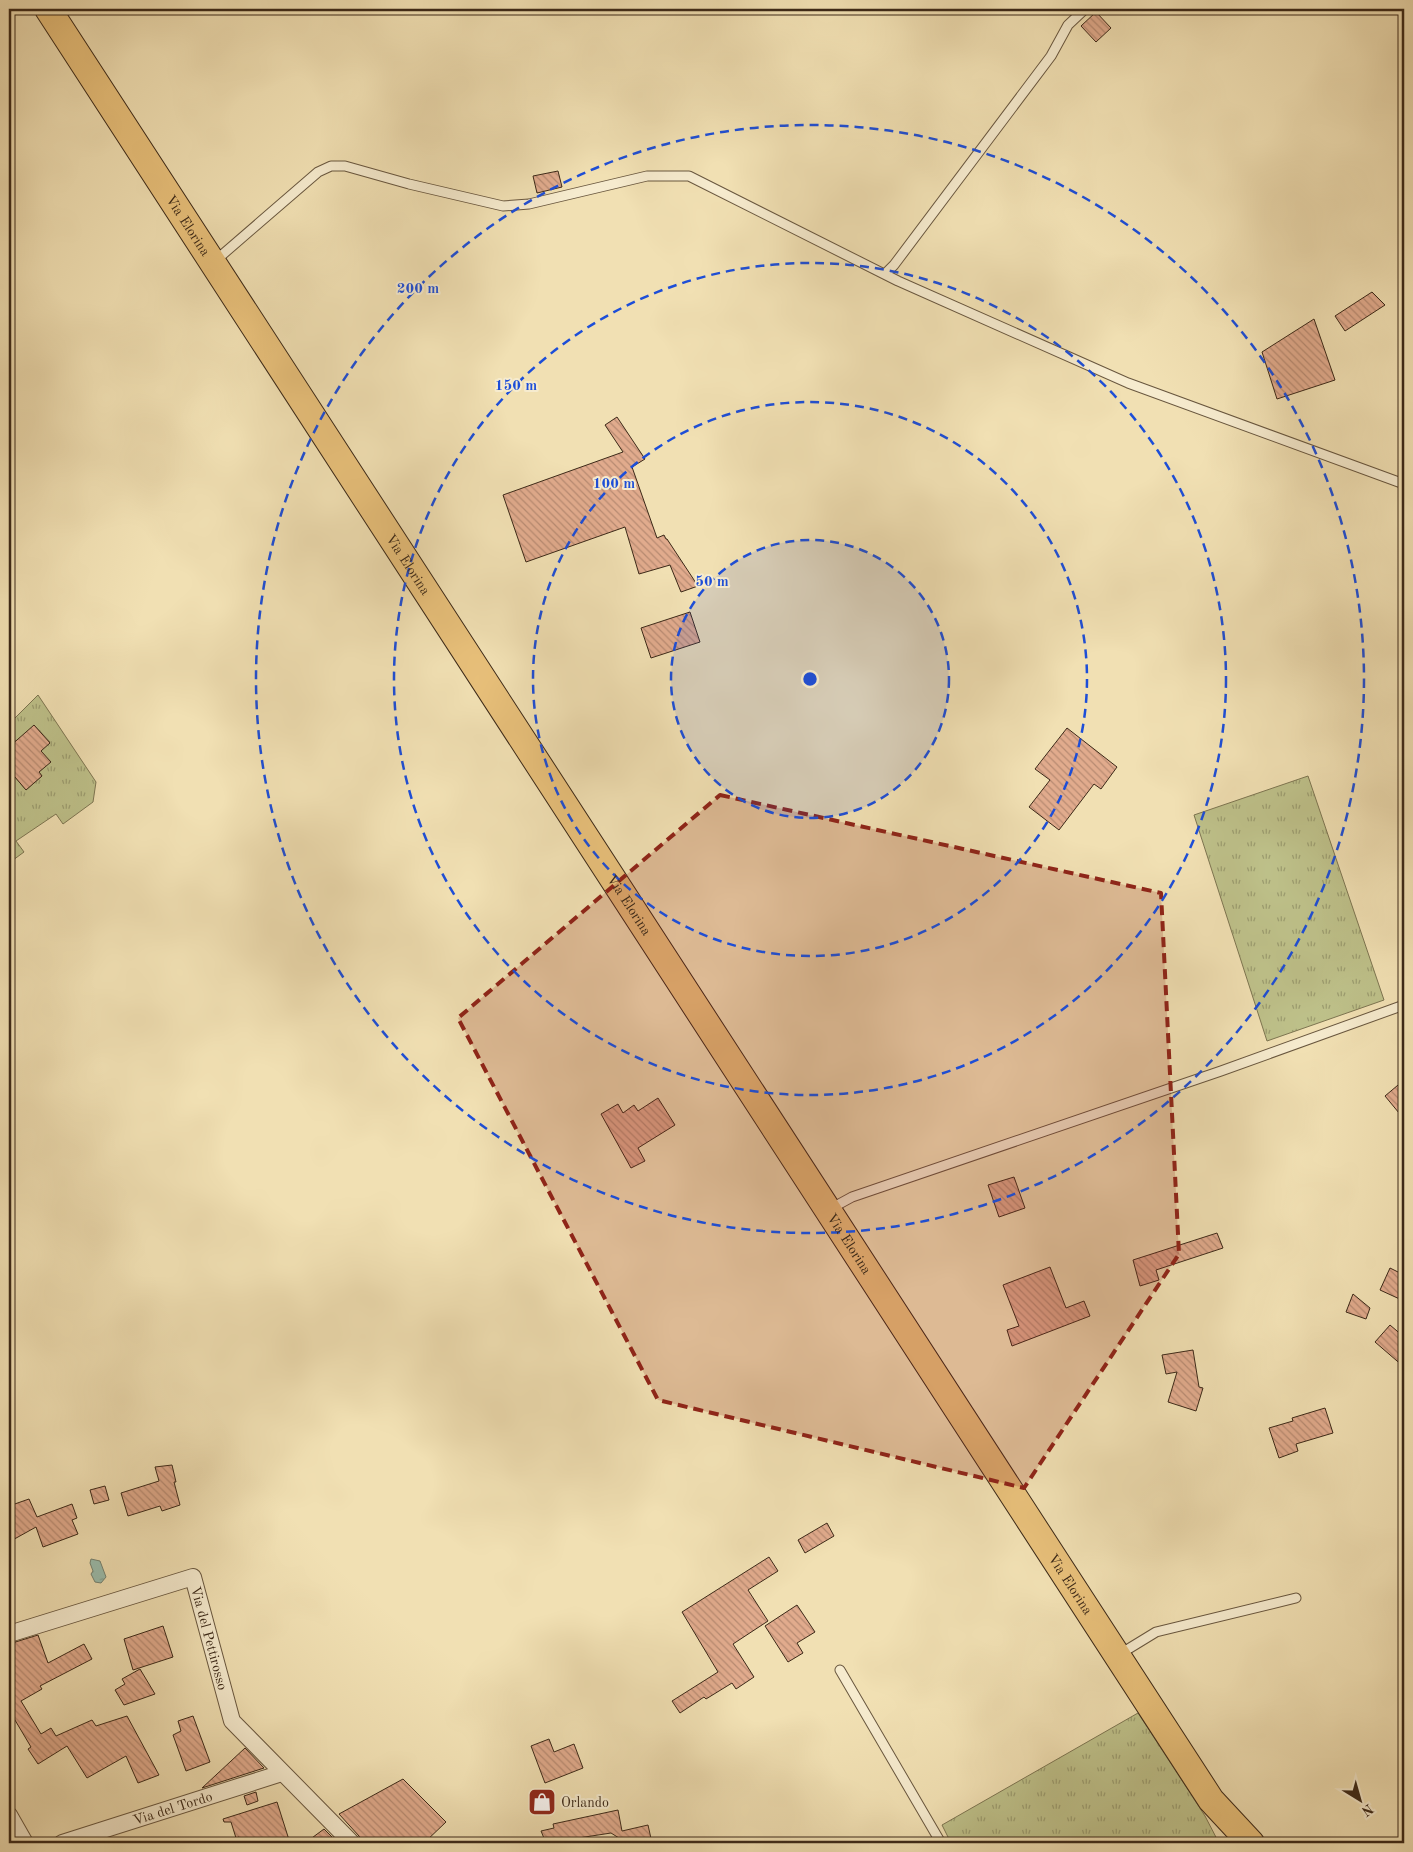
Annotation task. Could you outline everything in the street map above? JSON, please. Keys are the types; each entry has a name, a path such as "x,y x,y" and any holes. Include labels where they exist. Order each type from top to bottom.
{"main road":[{"name":"Via Elorina","path":"48,9 1211,1800"},
{"path":"1211,1800 1226,1843"},
{"path":"1211,1800 1251,1843"}],"street":[{"name":"Via del Pettirosso","path":"9,1634 193,1577 232,1721 352,1843"},
{"name":"Via del Tordo","path":"62,1843 282,1773"},
{"path":"9,1815 25,1843"}],"lane":[{"path":"885,274 894,265 1051,56 1068,25 1085,9"},
{"path":"213,262 318,172 331,166 345,166 409,184 502,206 528,204 647,176 689,176 885,274 1150,392 1404,484"},
{"path":"828,1210 852,1197 1221,1071 1404,1005"},
{"path":"1117,1656 1156,1632 1296,1598"},
{"path":"840,1670 941,1843"}],"highlighted area":[{"path":"720,795 1161,893 1179,1254 1024,1488 658,1400 458,1018"}],"green space":[{"path":"38,695 96,782 93,802 63,824 56,814 16,841 24,852 9,863 9,770 26,790 42,776 39,772 50,762 41,751 50,742 34,725 18,744 9,733 9,724"},
{"path":"1308,776 1384,1000 1267,1041 1194,815"},
{"path":"1138,1713 1205,1816 1219,1843 951,1843 942,1825"}],"water":[{"path":"91,1559 100,1561 106,1577 101,1583 95,1582 91,1574 93,1571 90,1563"}],"building":[{"path":"1096,12 1111,28 1096,42 1081,26"},
{"path":"558,171 562,187 537,193 533,176"},
{"path":"1372,292 1385,305 1345,331 1335,316"},
{"path":"1314,319 1335,380 1277,399 1262,352"},
{"path":"617,417 645,459 632,467 657,538 664,535 698,586 681,592 670,565 639,574 625,527 526,562 503,495 623,452 605,425"},
{"path":"690,612 700,642 651,658 641,628"},
{"path":"34,725 50,743 41,751 51,762 39,772 42,776 26,790 9,770 9,747"},
{"path":"1067,728 1117,767 1101,789 1094,784 1059,830 1029,807 1050,780 1035,769"},
{"path":"1404,1080 1404,1119 1385,1096"},
{"path":"658,1098 675,1125 638,1148 645,1161 631,1168 601,1114 618,1104 623,1113 634,1105 638,1111"},
{"path":"1014,1177 1025,1208 999,1217 988,1185"},
{"path":"1217,1233 1223,1248 1156,1270 1159,1280 1140,1286 1133,1260"},
{"path":"1050,1267 1066,1308 1084,1301 1090,1316 1012,1346 1007,1330 1019,1326 1003,1285"},
{"path":"1390,1268 1404,1275 1404,1301 1380,1290"},
{"path":"1353,1294 1370,1308 1366,1319 1346,1312"},
{"path":"1390,1325 1404,1337 1404,1367 1375,1342"},
{"path":"1193,1350 1199,1387 1203,1388 1196,1411 1168,1402 1177,1372 1166,1374 1162,1355"},
{"path":"1325,1408 1333,1433 1296,1444 1298,1451 1279,1458 1269,1428 1293,1421 1292,1418"},
{"path":"172,1465 180,1505 162,1511 160,1506 128,1516 121,1493 159,1481 155,1467"},
{"path":"105,1486 109,1500 94,1504 90,1490"},
{"path":"29,1499 37,1517 72,1504 77,1518 72,1520 78,1534 43,1547 36,1527 9,1542 9,1506"},
{"path":"827,1523 834,1536 805,1553 798,1540"},
{"path":"769,1557 778,1571 748,1590 768,1621 733,1644 754,1677 736,1689 732,1683 706,1699 704,1697 680,1713 672,1701 718,1672 682,1612"},
{"path":"797,1605 815,1632 797,1643 803,1653 788,1662 765,1626"},
{"path":"163,1626 173,1657 133,1670 124,1639"},
{"path":"38,1635 48,1663 84,1644 92,1659 40,1686 42,1689 21,1701 41,1734 51,1728 56,1736 92,1720 96,1726 127,1716 159,1775 138,1783 126,1756 87,1778 67,1746 38,1764 28,1749 31,1747 9,1710 9,1644"},
{"path":"140,1669 155,1694 124,1705 115,1690 125,1684 122,1679"},
{"path":"193,1716 210,1762 186,1771 173,1735 181,1731 178,1721"},
{"path":"549,1739 554,1752 574,1744 583,1768 545,1783 531,1746"},
{"path":"245,1748 264,1768 202,1788"},
{"path":"403,1779 446,1822 424,1843 362,1843 359,1836 339,1814"},
{"path":"256,1792 258,1801 247,1805 244,1796"},
{"path":"277,1802 290,1843 272,1843 271,1838 255,1843 241,1843 239,1837 236,1838 231,1822 224,1822 223,1819"},
{"path":"618,1810 622,1831 648,1825 652,1843 627,1843 611,1833 546,1843 541,1831 554,1828 553,1824"},
{"path":"324,1829 338,1843 305,1843"}],"place":[{"name":"Orlando","path":"542,1802"}]}
